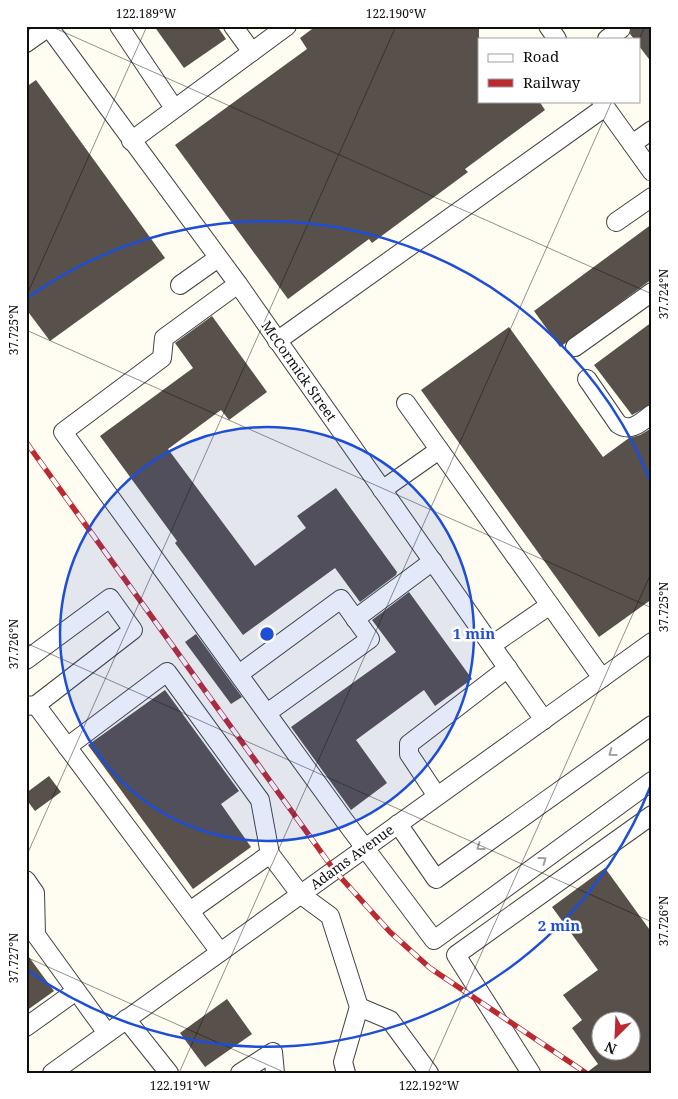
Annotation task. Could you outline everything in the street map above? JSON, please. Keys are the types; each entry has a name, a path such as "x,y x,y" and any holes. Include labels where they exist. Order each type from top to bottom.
{"street":[{"path":"119,26 174,108"},
{"path":"233,26 252,52"},
{"path":"131,141 287,26"},
{"path":"548,26 556,38"},
{"path":"26,42 49,27"},
{"name":"McCormick Street","path":"49,27 238,284 544,720"},
{"path":"278,341 603,104 652,172"},
{"path":"632,144 652,130"},
{"path":"616,222 652,197"},
{"path":"180,286 218,258"},
{"path":"238,284 164,338 162,358 63,432 364,848 434,940 652,781"},
{"path":"575,347 652,292"},
{"path":"587,379 618,424 624,428 633,428 652,414"},
{"path":"406,403 602,678"},
{"path":"382,490 439,450"},
{"path":"356,619 433,561"},
{"path":"26,660 110,598 133,630 31,705 67,747 220,952"},
{"path":"239,674 341,598 370,639 267,713"},
{"path":"492,645 550,605"},
{"name":"Adams Avenue","path":"52,1073 652,642"},
{"path":"437,796 409,754 409,744 508,668"},
{"path":"67,747 167,672 260,800 270,854 300,894 330,916 359,1007 343,1062 346,1073"},
{"path":"398,824 436,879 652,725"},
{"path":"531,1073 456,955 652,815"},
{"path":"190,911 270,854"},
{"path":"26,880 36,893 36,935 107,1033"},
{"path":"26,1026 76,991"},
{"path":"359,1007 390,1020 429,1073"},
{"path":"126,1019 169,1073"},
{"path":"240,1073 273,1052 276,1073"}],"building":[{"path":"154,26 217,26 226,39 184,68"},
{"path":"316,26 479,26 478,102 540,102 545,110 465,169 468,172 372,243 369,239 288,299 175,145 307,49 300,38"},
{"path":"631,26 652,26 652,63 640,47 640,38 633,38 630,34"},
{"path":"36,80 165,258 50,341 26,309 26,87"},
{"path":"652,224 652,279 560,347 534,311"},
{"path":"212,316 267,392 229,420 221,410 168,449 255,566 306,528 297,516 336,488 397,572 396,575 360,602 335,568 243,635 175,543 177,541 100,436 193,368 175,343"},
{"path":"652,322 652,404 632,415 594,365"},
{"path":"509,327 603,457 629,438 640,435 652,428 652,599 599,637 421,390"},
{"path":"409,592 472,679 435,706 424,690 356,740 387,783 351,810 291,727 396,652 372,620"},
{"path":"196,634 242,697 231,704 185,642"},
{"path":"165,690 239,791 221,804 251,847 193,889 88,745"},
{"path":"49,776 61,792 35,811 26,799 26,793"},
{"path":"605,868 652,933 652,1073 586,1073 598,1064 597,1062 640,1062 640,1012 590,1012 590,1053 572,1028 582,1020 563,995 598,970 552,907"},
{"path":"26,953 54,991 26,1011"},
{"path":"227,999 252,1034 205,1067 180,1033"}],"railway":[{"path":"26,442 334,870 390,932 430,968 586,1073"}]}
